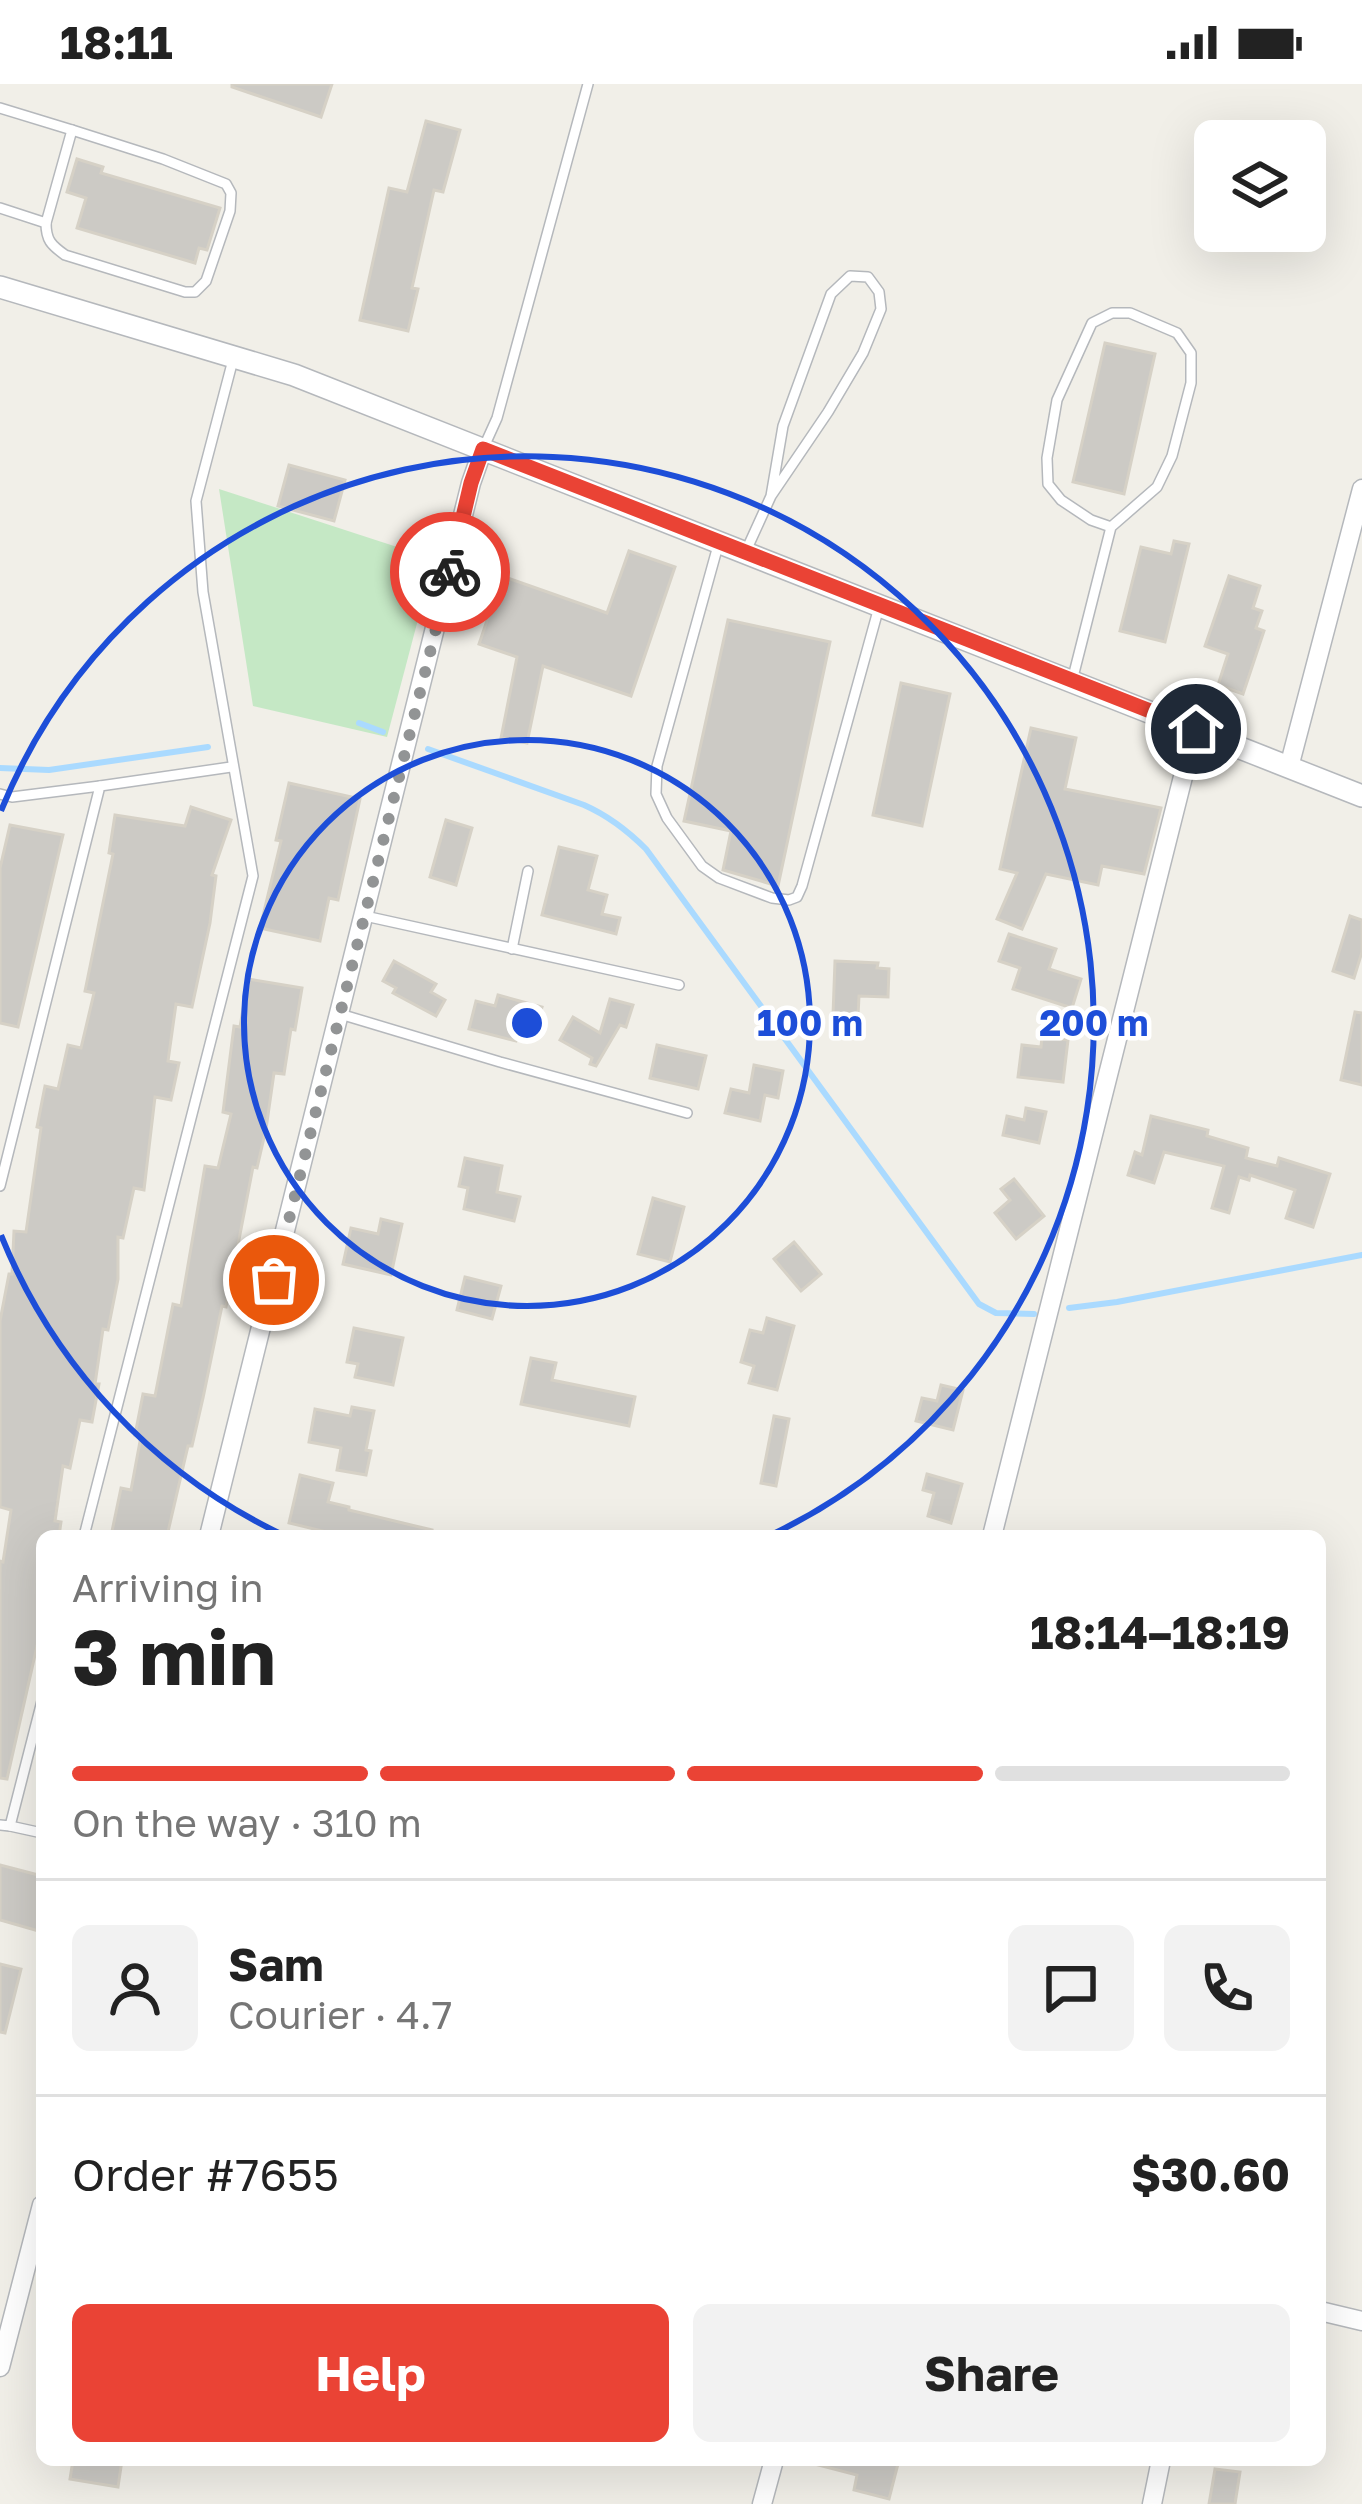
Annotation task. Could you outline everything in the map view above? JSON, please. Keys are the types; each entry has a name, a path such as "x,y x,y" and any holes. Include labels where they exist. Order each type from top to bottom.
{"street":[{"path":"0,287 311,382 1362,796"},
{"path":"211,1530 483,449"},
{"path":"1289,766 1362,489"},
{"path":"994,1530 1196,729"},
{"path":"0,2367 36,2228"},
{"path":"1326,2312 1362,2321"},
{"path":"762,2504 772,2466"},
{"path":"1152,2504 1161,2466"}],"lane":[{"path":"483,449 497,418 588,84"},
{"path":"0,108 71,130 163,159 226,184 231,193 230,211 201,289 185,292 65,255 51,245 46,223 71,130"},
{"path":"0,208 46,223"},
{"path":"746,553 771,496 863,353 881,309 879,292 868,277 850,276 831,294 783,427 771,496"},
{"path":"1072,681 1111,527 1156,488 1172,456 1191,383 1191,353 1177,333 1130,313 1112,313 1092,323 1057,400 1047,458 1048,484 1061,500 1111,527"},
{"path":"86,1530 253,876 202,592 196,501 234,356"},
{"path":"719,542 657,766 656,794 667,818 702,866 718,878 772,898 797,897 880,605"},
{"path":"0,794 12,797 232,766"},
{"path":"0,1186 100,786"},
{"path":"512,949 528,871"},
{"path":"365,916 679,986"},
{"path":"340,1014 687,1113"},
{"path":"36,1721 5,1826 36,1832"}],"green space":[{"path":"219,489 434,559 387,737 253,706"}],"building":[{"path":"232,84 332,84 321,117"},
{"path":"426,121 460,130 443,192 434,190 412,288 418,289 408,331 360,320 389,188 407,192"},
{"path":"77,159 103,167 101,173 220,208 207,250 199,248 195,263 77,228 86,198 67,192"},
{"path":"1105,343 1155,354 1124,494 1073,482"},
{"path":"289,465 345,480 334,521 278,506"},
{"path":"1174,541 1189,544 1165,642 1120,631 1141,547 1171,554"},
{"path":"629,551 675,567 631,696 543,666 527,743 501,738 517,657 479,644 502,576 607,613"},
{"path":"1229,576 1260,586 1253,608 1262,611 1256,628 1264,631 1243,694 1218,685 1228,654 1205,646"},
{"path":"728,620 830,642 778,886 723,870 731,831 684,821"},
{"path":"901,683 950,694 922,826 873,815"},
{"path":"1031,728 1076,738 1065,789 1161,808 1144,874 1102,866 1098,885 1046,874 1022,929 997,919 1017,873 1000,869"},
{"path":"289,783 360,799 338,900 329,898 320,941 260,928"},
{"path":"191,807 231,820 212,875 216,876 210,923 192,1007 176,1004 168,1061 179,1063 171,1100 155,1097 144,1190 134,1188 123,1238 118,1237 118,1279 108,1330 103,1329 92,1422 80,1420 70,1468 63,1466 55,1521 61,1522 60,1530 36,1530 36,1651 7,1779 0,1778 0,1561 11,1510 0,1507 0,1321 12,1274 14,1231 26,1232 45,1086 58,1089 68,1045 81,1048 94,993 85,991 113,854 109,853 115,815 185,826"},
{"path":"446,820 472,828 456,885 430,877"},
{"path":"10,825 63,835 18,1027 0,1023 0,868"},
{"path":"559,847 597,856 588,890 607,895 602,914 620,918 616,934 542,915"},
{"path":"1350,916 1362,920 1362,952 1354,978 1333,971"},
{"path":"1009,934 1056,949 1049,969 1081,979 1072,1008 1013,989 1020,968 999,961"},
{"path":"394,961 436,984 431,992 445,1000 436,1016 393,993 396,988 383,981"},
{"path":"835,961 878,963 877,968 889,969 888,997 859,996 858,1016 833,1015"},
{"path":"248,979 302,988 284,1074 274,1073 226,1307 222,1306 168,1530 112,1530 121,1488 131,1490 143,1394 155,1396 173,1304 181,1306 205,1166 218,1168 231,1114 223,1112 234,1026 240,1027"},
{"path":"498,995 542,1007 534,1036 519,1031 516,1041 469,1029 476,1001 495,1006"},
{"path":"610,999 633,1005 626,1027 620,1025 596,1066 590,1064 592,1058 560,1040 573,1017 600,1033"},
{"path":"1355,1012 1362,1013 1362,1085 1341,1080"},
{"path":"1042,1037 1068,1040 1063,1082 1018,1077 1022,1045 1041,1047"},
{"path":"657,1045 706,1056 698,1089 650,1078"},
{"path":"754,1065 783,1071 778,1098 765,1095 760,1121 725,1113 731,1089 749,1093"},
{"path":"1026,1108 1046,1112 1039,1143 1003,1135 1007,1116 1024,1120"},
{"path":"1151,1116 1208,1130 1207,1136 1248,1148 1246,1158 1277,1166 1279,1158 1330,1174 1313,1227 1286,1218 1295,1190 1250,1175 1249,1180 1239,1177 1229,1213 1212,1208 1224,1166 1164,1152 1154,1183 1128,1175 1135,1152 1142,1155"},
{"path":"465,1158 502,1166 497,1192 520,1197 514,1221 464,1209 468,1188 459,1186"},
{"path":"1014,1179 1044,1216 1016,1239 995,1213 1010,1200 1001,1189"},
{"path":"653,1198 684,1207 670,1262 638,1254"},
{"path":"381,1219 402,1224 391,1275 343,1264 351,1228 378,1234"},
{"path":"794,1242 821,1274 801,1291 774,1259"},
{"path":"465,1277 501,1286 492,1319 457,1310"},
{"path":"767,1318 794,1326 777,1390 749,1383 754,1366 741,1362 750,1330 763,1333"},
{"path":"354,1328 403,1338 393,1385 355,1377 358,1364 347,1362"},
{"path":"531,1358 556,1363 552,1380 635,1397 629,1426 521,1404"},
{"path":"941,1385 963,1390 953,1430 916,1421 922,1398 937,1401"},
{"path":"352,1407 374,1411 366,1475 337,1470 341,1448 309,1442 315,1409 350,1416"},
{"path":"774,1416 789,1419 776,1486 761,1483"},
{"path":"927,1474 962,1484 951,1523 928,1516 934,1493 923,1490"},
{"path":"300,1475 333,1483 328,1502 432,1530 318,1530 289,1523"},
{"path":"0,1865 36,1874 36,1930 0,1920"},
{"path":"0,1964 21,1969 5,2033 0,2032"},
{"path":"72,2466 121,2466 118,2487 70,2479"},
{"path":"822,2466 897,2466 889,2499 854,2490 857,2475"},
{"path":"1215,2469 1240,2472 1235,2504 1209,2504"}],"waterway":[{"path":"359,723 383,732"},
{"path":"0,768 49,770 208,747"},
{"path":"428,749 584,805 639,842 979,1304 996,1313 1034,1314"},
{"path":"1069,1308 1362,1255"}],"way so far":[{"path":"274,1280 450,572"}],"route":[{"path":"450,572 483,449 1196,729"}]}
